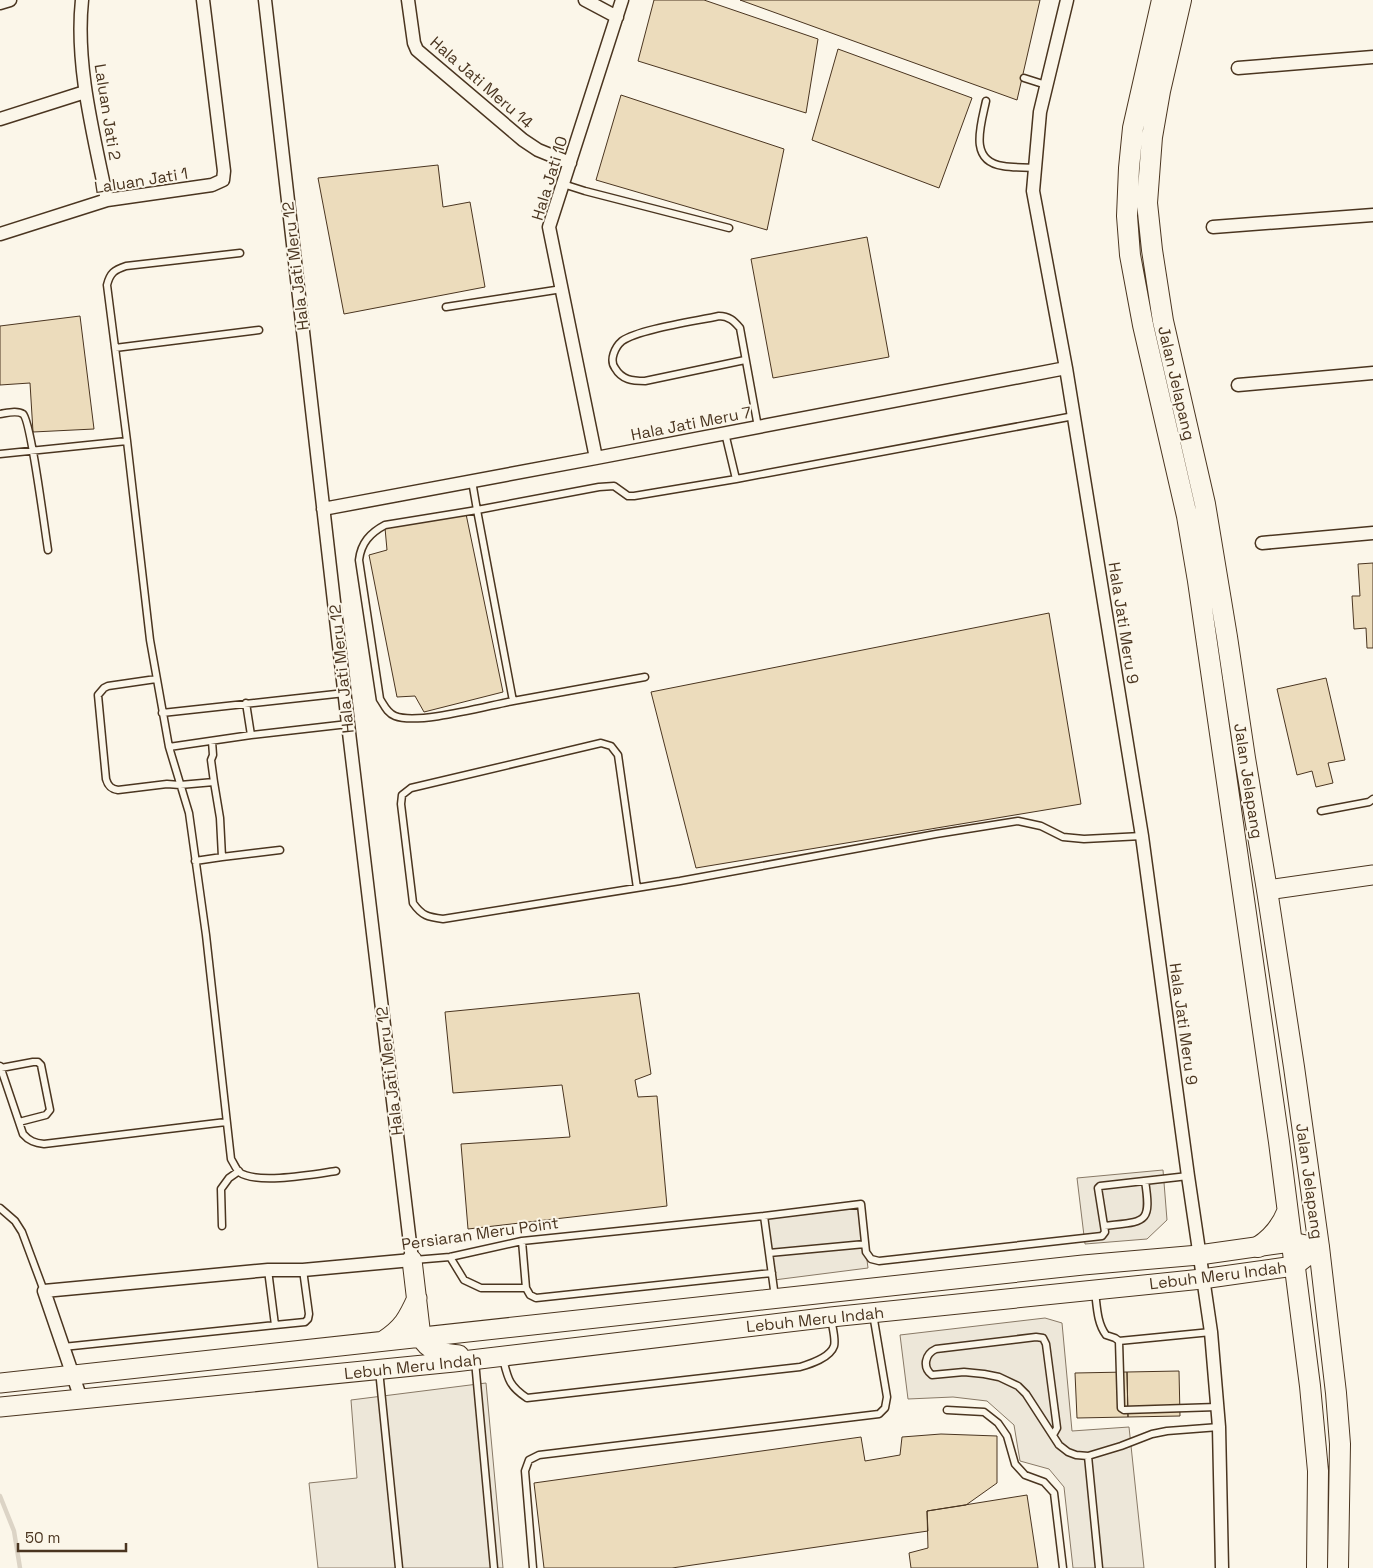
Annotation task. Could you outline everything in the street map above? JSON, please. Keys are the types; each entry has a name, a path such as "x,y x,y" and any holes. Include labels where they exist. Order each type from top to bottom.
{"main road":[{"name":"Jalan Jelapang","path":"1162,0 1133,128 1127,216 1130,255 1143,325 1187,516 1198,581 1279,1142 1310,1386 1318,1471 1317,1568"},
{"name":"Jalan Jelapang","path":"1181,0 1160,91 1152,137 1148,203 1152,250 1163,320 1205,504 1296,1077 1336,1393 1340,1444 1338,1568"},
{"path":"1236,845 1249,874 1267,890"},
{"path":"1251,948 1253,908 1258,898 1267,890 1373,874"},
{"path":"1258,1247 1275,1233 1287,1212"},
{"name":"Lebuh Meru Indah","path":"8,1382 1074,1266 1199,1255 1291,1242 1319,1247"},
{"name":"Lebuh Meru Indah","path":"0,1407 379,1370 873,1312 1202,1279 1294,1266 1319,1247"},
{"name":"Hala Jati Meru 12","path":"412,1260 418,1298 421,1337"},
{"path":"382,1342 396,1333 403,1325 418,1298 433,1319 446,1328 458,1333"},
{"path":"421,1337 428,1347 436,1351 479,1359"},
{"path":"324,1375 407,1357 417,1348 421,1337"}],"street":[{"path":"0,3 10,0"},
{"name":"Laluan Jati 2","path":"82,0 80,18 85,92 107,200"},
{"name":"Laluan Jati 1","path":"0,234 107,200 212,185 223,180 224,171 203,0"},
{"name":"Hala Jati Meru 12","path":"265,0 412,1260"},
{"name":"Hala Jati Meru 14","path":"408,0 414,43 418,50 523,140 538,150 570,163"},
{"path":"585,0 617,17"},
{"name":"Hala Jati 10","path":"596,458 549,227 622,0"},
{"name":"Hala Jati Meru 9","path":"1066,0 1040,112 1033,191 1066,368 1142,836 1202,1279 1211,1332 1219,1427 1222,1568"},
{"path":"1238,68 1373,57"},
{"path":"0,119 85,92"},
{"path":"1213,227 1373,215"},
{"name":"Hala Jati Meru 7","path":"323,508 1066,368"},
{"path":"1238,385 1373,374"},
{"path":"1262,543 1373,533"},
{"name":"Persiaran Meru Point","path":"44,1292 268,1270 303,1270 412,1260"},
{"path":"44,1292 81,1399"}],"lane":[{"path":"1024,78 1046,85"},
{"path":"986,101 979,132 979,148 983,155 990,162 1003,166 1035,168"},
{"path":"563,184 729,228"},
{"path":"240,253 126,266 110,275 107,285 150,640 169,747 189,813 206,936 231,1158 239,1172 251,1177 270,1178 336,1172"},
{"path":"446,307 562,289"},
{"path":"745,360 645,381 631,380 620,376 613,366 612,356 621,342 644,332 726,316 740,328 758,427"},
{"path":"115,348 259,330"},
{"path":"0,414 17,412 23,414 26,419 33,451 48,550"},
{"path":"645,677 420,719 394,716 387,711 380,699 360,550 375,530 385,525 599,487 614,486 628,496 634,496 736,479 1074,416"},
{"path":"725,433 736,479"},
{"path":"0,454 127,441"},
{"path":"472,481 513,701"},
{"path":"156,679 108,686 98,695 106,779 110,788 118,790 166,784 180,785 214,782"},
{"path":"162,713 345,692"},
{"path":"246,703 250,735"},
{"path":"169,747 250,735 348,724"},
{"path":"212,741 214,755 211,760 220,818 222,857"},
{"path":"637,888 618,755 611,746 601,743 554,754 411,788 402,795 400,804 413,903 420,913 431,917 443,918 637,888 936,834 1018,822 1041,826 1063,837 1084,839 1142,836"},
{"path":"1321,811 1369,802 1373,799"},
{"path":"196,861 280,850"},
{"path":"19,1122 46,1115 50,1110 41,1065 38,1062 33,1062 0,1067 23,1134 32,1142 44,1144 226,1122"},
{"path":"222,1226 221,1189 229,1178 239,1172"},
{"path":"769,1252 865,1244 866,1252 871,1258 879,1261 1102,1236 1105,1234 1099,1187 1188,1176"},
{"path":"1104,1226 1133,1223 1143,1219 1148,1210 1149,1203 1145,1181"},
{"name":"Persiaran Meru Point","path":"412,1260 450,1257 522,1241 861,1204 865,1244"},
{"path":"0,1208 15,1221 22,1232 44,1292"},
{"path":"764,1216 775,1299"},
{"path":"522,1241 526,1288 530,1295 536,1298 772,1272"},
{"path":"450,1257 464,1280 480,1288 526,1288"},
{"path":"268,1270 275,1325"},
{"path":"63,1347 304,1322 308,1319 309,1314 303,1270"},
{"path":"1095,1289 1099,1322 1102,1330 1106,1335 1119,1341 1211,1332"},
{"path":"533,1568 525,1471 529,1460 538,1455 879,1414 885,1408 888,1397 873,1312"},
{"path":"503,1356 508,1378 516,1391 527,1398 800,1367 818,1362 834,1346 831,1317"},
{"path":"1053,1435 1057,1428 1046,1344 1043,1338 1036,1337 936,1349 932,1350 928,1355 925,1362 926,1367 932,1375 964,1372 984,1374 999,1377 1018,1386 1026,1394 1059,1445 1076,1455 1088,1456 1152,1434 1219,1427"},
{"path":"1119,1341 1122,1408 1124,1410 1217,1407"},
{"path":"479,1359 494,1568"},
{"path":"379,1370 399,1568"},
{"path":"947,1410 984,1412 998,1423 1007,1436 1015,1464 1026,1475 1044,1482 1054,1493 1063,1568"},
{"path":"1088,1456 1099,1568"}],"shaded area":[{"path":"1163,1170 1167,1220 1147,1239 1085,1244 1077,1178"},
{"path":"860,1205 868,1268 774,1280 763,1217"},
{"path":"1045,1318 1062,1323 1072,1431 1129,1427 1144,1568 1073,1568 1064,1487 1049,1469 1020,1461 1014,1425 987,1401 953,1397 908,1399 900,1335"},
{"path":"486,1383 503,1568 318,1568 309,1483 357,1478 351,1400"}],"building":[{"path":"654,0 704,0 818,39 806,113 638,61"},
{"path":"740,0 1040,0 1017,100"},
{"path":"838,49 972,98 939,188 812,140"},
{"path":"621,95 784,149 767,230 596,180"},
{"path":"438,165 443,207 470,202 485,287 344,314 318,178"},
{"path":"867,237 889,357 773,378 751,259"},
{"path":"80,316 94,429 33,432 30,383 0,385 0,326"},
{"path":"466,514 503,692 424,712 415,696 397,697 369,555 387,550 385,528"},
{"path":"1373,563 1373,648 1367,648 1366,628 1354,629 1352,596 1360,596 1358,564"},
{"path":"1049,613 1081,804 696,868 651,692"},
{"path":"1326,678 1345,760 1328,763 1333,783 1316,787 1312,771 1297,775 1277,689"},
{"path":"639,993 651,1074 635,1080 638,1097 657,1096 667,1206 468,1229 461,1144 570,1137 562,1085 453,1093 445,1012"},
{"path":"1179,1371 1180,1416 1128,1417 1127,1372"},
{"path":"1127,1372 1128,1417 1077,1418 1075,1373"},
{"path":"941,1434 997,1436 997,1483 966,1505 927,1511 928,1531 672,1568 544,1568 534,1483 861,1437 865,1461 900,1455 902,1437"},
{"path":"1027,1495 1038,1568 911,1568 909,1553 928,1548 927,1511"}],"waterway":[{"path":"0,1496 14,1531 20,1568"}]}
